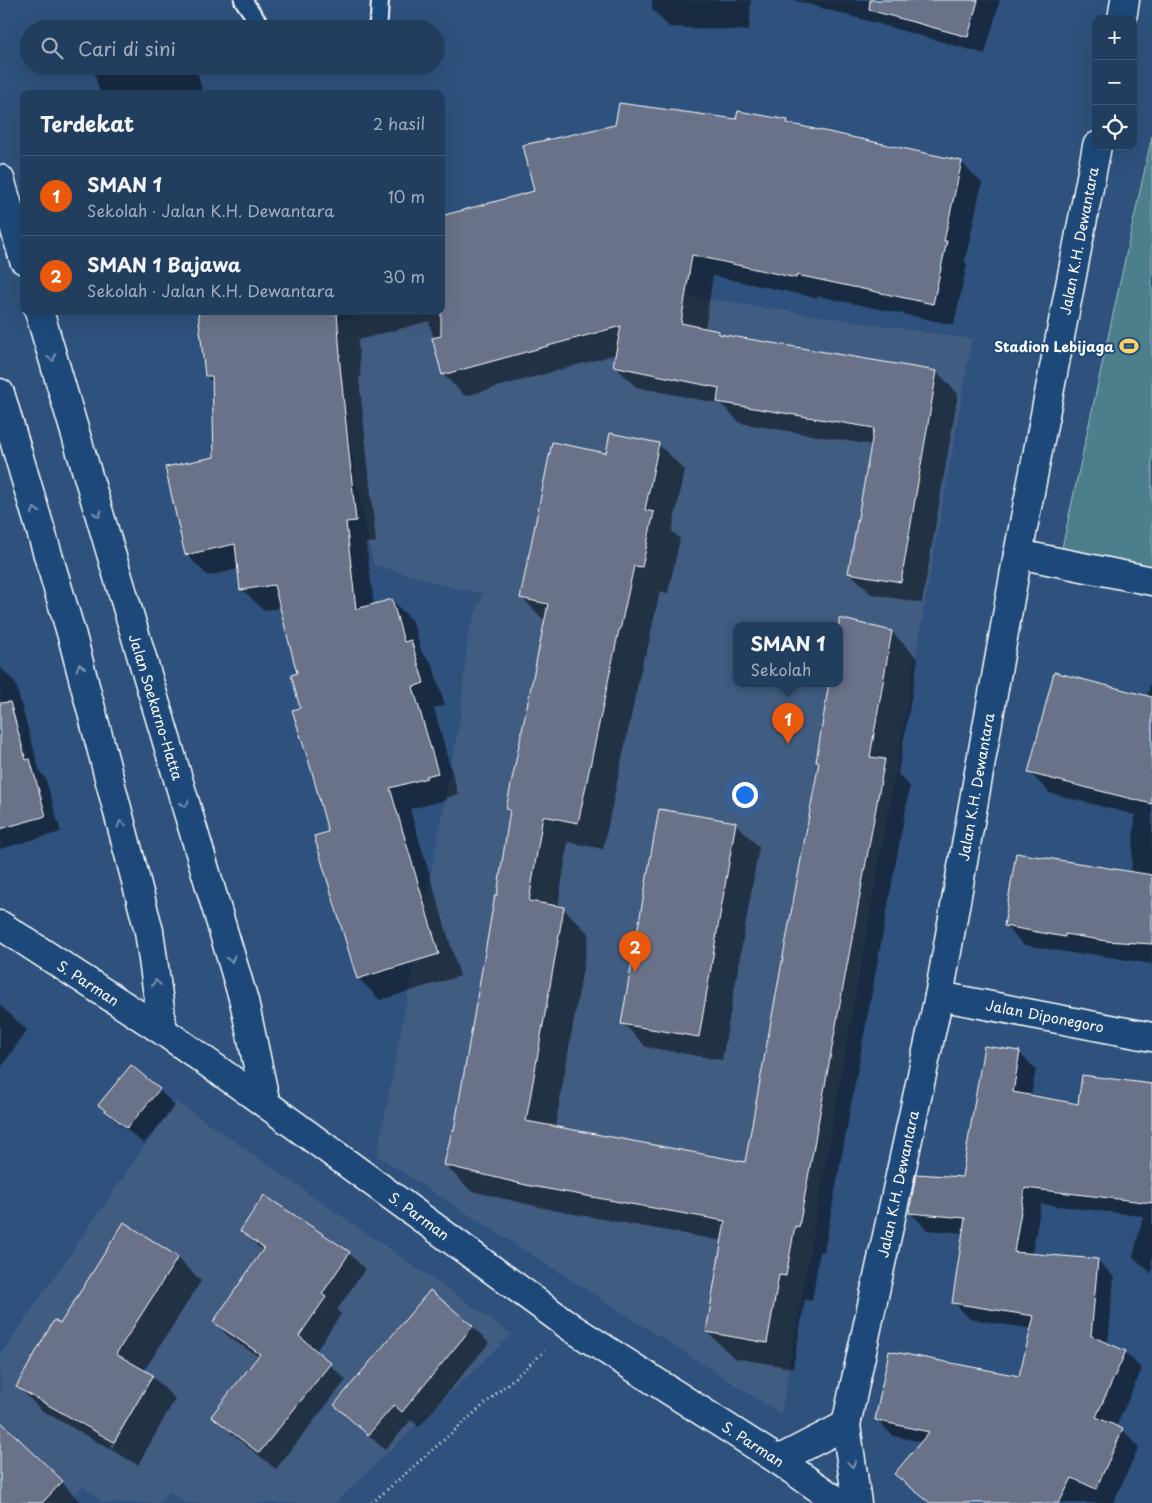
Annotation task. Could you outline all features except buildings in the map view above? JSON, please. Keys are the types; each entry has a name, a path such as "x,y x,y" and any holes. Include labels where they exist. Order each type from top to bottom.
{"main road":[{"path":"1123,15 1125,0"},
{"name":"Jalan K.H. Dewantara","path":"846,1425 939,996 1018,554 1096,150"},
{"path":"0,179 20,246"},
{"name":"Jalan Soekarno-Hatta","path":"39,315 244,1001 266,1104"},
{"path":"0,393 72,636 149,931 163,1031"},
{"path":"1018,554 1152,581"},
{"name":"S. Parman","path":"0,925 163,1031 572,1328 778,1460 840,1503"},
{"name":"Jalan Diponegoro","path":"939,996 1152,1037"},
{"path":"778,1460 846,1425 858,1503"}],"lane":[{"path":"243,0 257,20"},
{"path":"378,20 380,0"}],"path":[{"path":"372,1503 572,1328"}],"shaded area":[{"path":"517,270 972,339 781,1414 377,1156 460,720 468,634 483,593 452,588 373,564 326,324 356,315 445,315 445,309"},
{"path":"176,1101 512,1334 335,1503 185,1503 169,1491 159,1503 103,1503 83,1486 70,1503 0,1503 0,1355"}],"green space":[{"name":"Stadion Lebijaga","path":"1152,136 1152,574 1060,557"}],"place":[{"name":"Stadion Lebijaga","path":"1129,346"},
{"name":"SMAN 1","path":"788,744"},
{"name":"SMAN 1 Bajawa","path":"635,972"}]}
